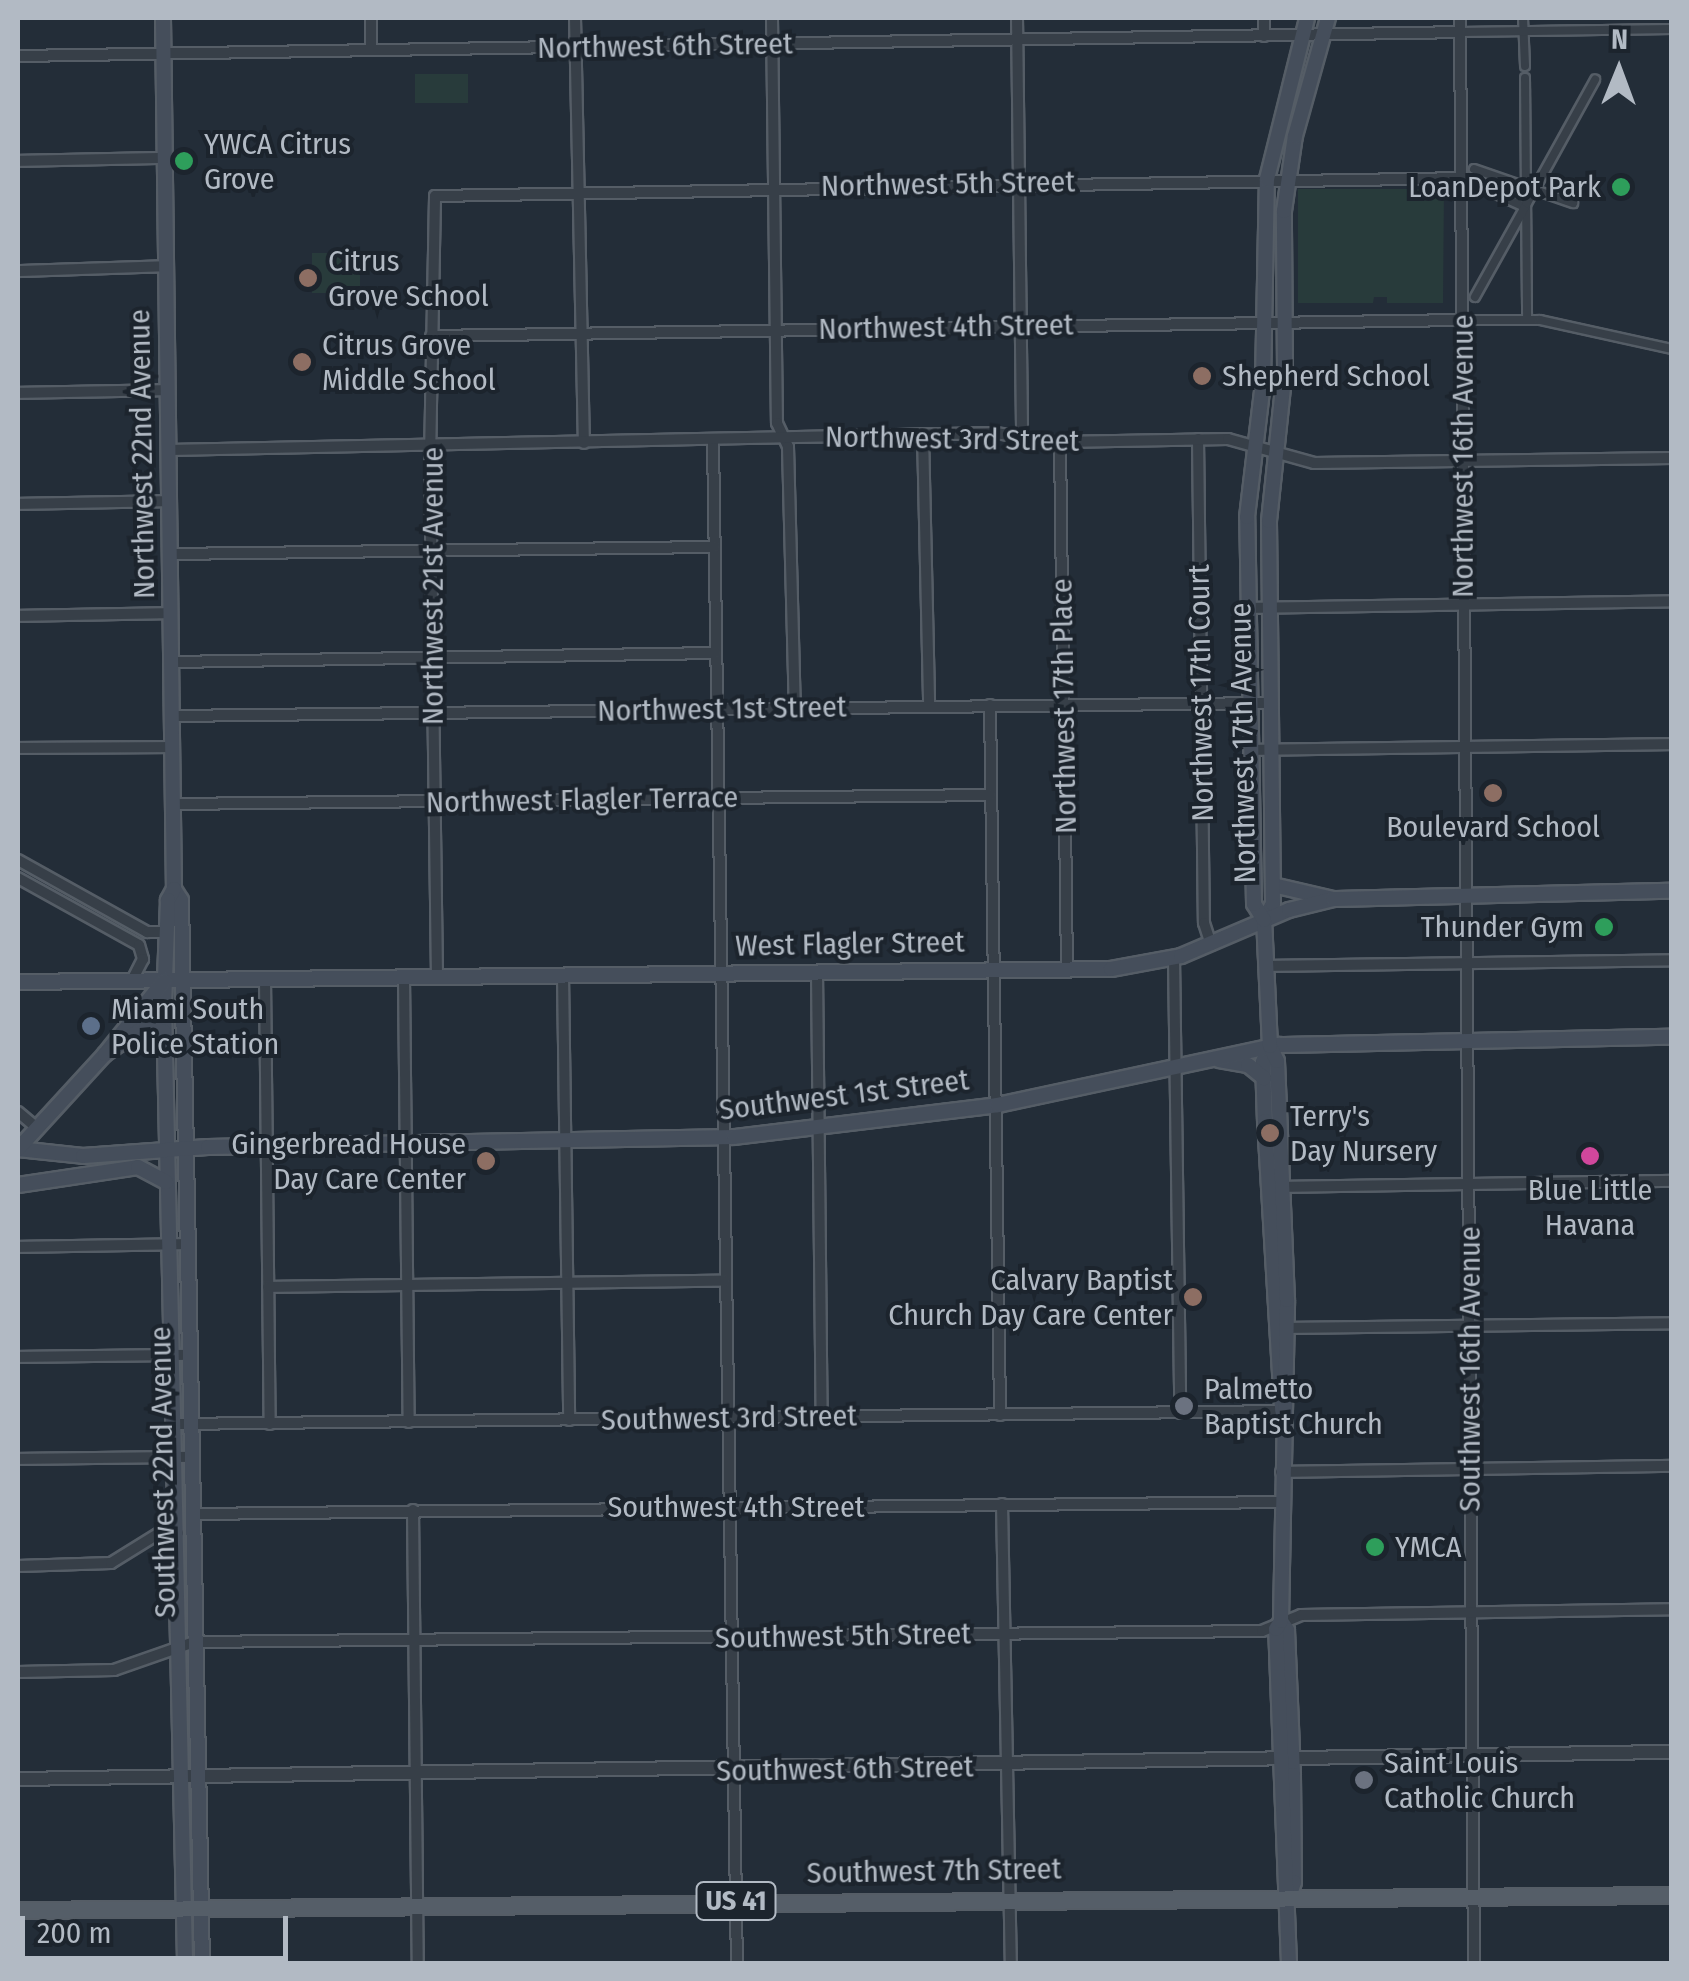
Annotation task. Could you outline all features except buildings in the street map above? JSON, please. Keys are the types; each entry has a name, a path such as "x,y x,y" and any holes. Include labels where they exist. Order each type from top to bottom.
{"main road":[{"name":"Northwest 22nd Avenue","path":"164,18 174,889 164,980"},
{"name":"Northwest 17th Avenue","path":"1264,920 1254,904 1248,517 1264,322 1266,178 1307,18"},
{"name":"Northwest 17th Avenue","path":"1264,920 1273,885 1269,608 1288,178 1328,18"},
{"path":"1273,885 1333,900"},
{"name":"Northwest 22nd Avenue","path":"174,889 181,900 182,980"},
{"name":"West Flagler Street","path":"18,982 1067,969 1174,958 1264,920 1333,900 1672,891"},
{"path":"1264,920 1270,1046 1264,1078 1288,1328 1288,1396 1282,1410"},
{"path":"18,1149 105,1054 164,980"},
{"name":"Southwest 22nd Avenue","path":"164,980 166,1182 178,1244"},
{"name":"Southwest 22nd Avenue","path":"182,980 185,1148 178,1244 184,1457 178,1533 186,1643 185,1964"},
{"path":"105,1054 146,1026 164,1032"},
{"name":"Southwest 1st Street","path":"18,1149 46,1153 722,1138 998,1105 1270,1046 1672,1038"},
{"path":"1270,1046 1277,1062 1275,1314 1282,1410 1281,1622 1276,1630 1294,1882 1288,1901 1289,1964"},
{"path":"1213,1059 1248,1066 1264,1078"},
{"path":"46,1153 88,1173"},
{"path":"18,1185 144,1167 166,1182"},
{"path":"1275,1314 1288,1328"},
{"name":"Southwest 22nd Avenue","path":"184,1457 192,1514 186,1643"},
{"name":"Southwest 22nd Avenue","path":"188,1777 202,1906 202,1964"},
{"name":"Southwest 7th Street","path":"18,1910 1011,1898 1288,1901 1672,1896"}],"street":[{"path":"371,18 371,49"},
{"path":"575,18 584,443"},
{"path":"772,18 777,423 784,436 794,707"},
{"path":"1017,18 1022,438"},
{"path":"1264,18 1264,36"},
{"name":"Northwest 16th Avenue","path":"1460,18 1466,894"},
{"path":"1523,18 1524,66"},
{"name":"Northwest 6th Street","path":"18,56 1303,38 1672,28"},
{"path":"1525,78 1530,188"},
{"path":"1476,296 1525,207 1530,188 1595,80"},
{"path":"18,160 166,158"},
{"path":"1474,169 1573,203"},
{"name":"Northwest 5th Street","path":"435,196 1266,178 1462,178"},
{"path":"1474,184 1525,207"},
{"name":"Northwest 21st Avenue","path":"435,196 431,336 436,977"},
{"path":"1525,207 1527,318"},
{"path":"18,270 166,266"},
{"path":"1461,320 1527,318 1672,348"},
{"name":"Northwest 4th Street","path":"431,336 1461,320"},
{"path":"18,393 168,390"},
{"path":"923,434 929,706"},
{"name":"Northwest 3rd Street","path":"169,450 923,434 1060,442 1198,439 1256,446 1314,463 1672,458"},
{"name":"Northwest 17th Court","path":"1198,439 1204,923 1211,945"},
{"path":"713,441 737,1964"},
{"name":"Northwest 17th Place","path":"1060,442 1067,969"},
{"path":"18,504 170,501"},
{"path":"170,554 714,547"},
{"path":"1249,608 1672,601"},
{"path":"18,616 171,614"},
{"path":"172,662 716,653"},
{"name":"Northwest 1st Street","path":"172,716 1271,703"},
{"path":"990,705 997,970 1000,1415"},
{"path":"1250,750 1672,744"},
{"path":"18,748 173,747"},
{"name":"Northwest Flagler Terrace","path":"173,804 991,795"},
{"path":"18,860 147,932 167,932"},
{"path":"18,878 139,945 143,960 132,981"},
{"name":"Southwest 16th Avenue","path":"1466,894 1474,1964"},
{"path":"1174,958 1180,1413"},
{"path":"1268,966 1672,960"},
{"path":"817,972 822,1417"},
{"path":"563,975 568,1420"},
{"path":"404,978 409,1422"},
{"path":"265,979 270,1424"},
{"path":"18,1112 37,1128"},
{"path":"1276,1192 1468,1184 1672,1182"},
{"path":"18,1247 178,1244"},
{"path":"268,1287 725,1281"},
{"path":"1288,1328 1672,1323"},
{"path":"18,1357 182,1355"},
{"name":"Southwest 3rd Street","path":"183,1424 1282,1410"},
{"path":"18,1459 184,1457"},
{"path":"1280,1472 1672,1466"},
{"name":"Southwest 4th Street","path":"192,1514 1280,1502"},
{"path":"1002,1504 1011,1964"},
{"path":"413,1510 418,1964"},
{"path":"18,1566 111,1563 158,1534 178,1533"},
{"name":"Southwest 5th Street","path":"18,1672 114,1670 186,1643 1262,1631 1301,1615 1672,1609"},
{"name":"Southwest 6th Street","path":"18,1780 1672,1752"}],"shaded area":[{"path":"415,74 468,74 468,103 415,103"},
{"path":"1298,189 1444,189 1443,303 1387,303 1387,297 1374,297 1373,303 1298,303"},
{"path":"312,253 360,253 360,293 312,293"}],"place":[{"name":"YWCA Citrus Grove","path":"184,161"},
{"name":"LoanDepot Park","path":"1621,187"},
{"name":"Citrus Grove School","path":"308,278"},
{"name":"Citrus Grove Middle School","path":"302,362"},
{"name":"Shepherd School","path":"1202,376"},
{"name":"Boulevard School","path":"1493,793"},
{"name":"Thunder Gym","path":"1604,927"},
{"name":"Miami South Police Station","path":"91,1026"},
{"name":"Terry's Day Nursery","path":"1270,1133"},
{"name":"Blue Little Havana","path":"1590,1156"},
{"name":"Gingerbread House Day Care Center","path":"486,1161"},
{"name":"Calvary Baptist Church Day Care Center","path":"1193,1297"},
{"name":"Palmetto Baptist Church","path":"1184,1406"},
{"name":"YMCA","path":"1375,1547"},
{"name":"Saint Louis Catholic Church","path":"1364,1780"}]}
